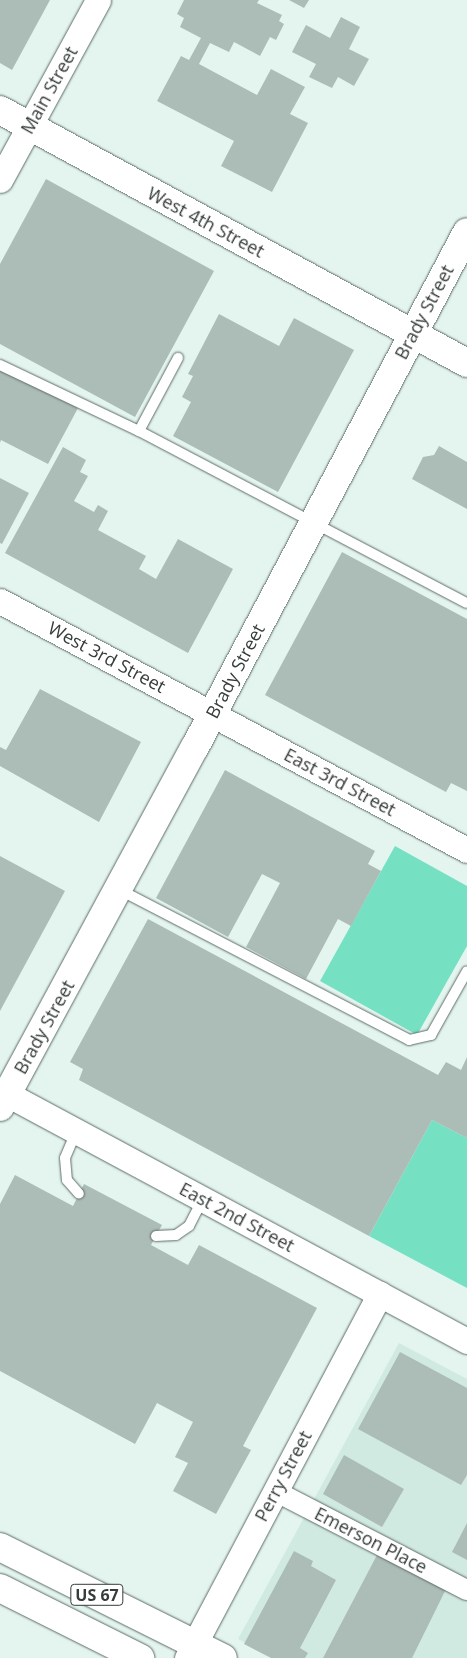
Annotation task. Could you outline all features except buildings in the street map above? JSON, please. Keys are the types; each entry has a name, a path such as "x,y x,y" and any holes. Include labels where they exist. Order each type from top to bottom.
{"main road":[{"name":"West 4th Street","path":"0,110 467,363"},
{"name":"Brady Street","path":"2,1097 119,889 214,713 312,522 467,232"},
{"name":"US 67","path":"0,1547 190,1651 223,1658"},
{"name":"US 67","path":"0,1588 140,1658"}],"street":[{"name":"Main Street","path":"0,180 98,0"},
{"name":"West 3rd Street","path":"0,601 214,713"},
{"name":"East 3rd Street","path":"214,713 467,850"},
{"name":"East 2nd Street","path":"2,1097 76,1131 467,1341"},
{"name":"Perry Street","path":"190,1651 380,1294"},
{"name":"Emerson Place","path":"276,1491 467,1590"}],"lane":[{"path":"139,431 178,358"},
{"path":"0,365 139,431 467,603"},
{"path":"119,889 409,1040 431,1035 467,971"},
{"path":"76,1131 65,1158 67,1180 79,1194"},
{"path":"156,1236 176,1235 188,1226 203,1199"}],"shaded area":[{"path":"399,1343 467,1379 467,1658 275,1658 238,1639"}],"green space":[{"path":"395,846 467,886 467,946 417,1035 320,981"},
{"path":"432,1120 467,1138 467,1288 369,1236"}]}
